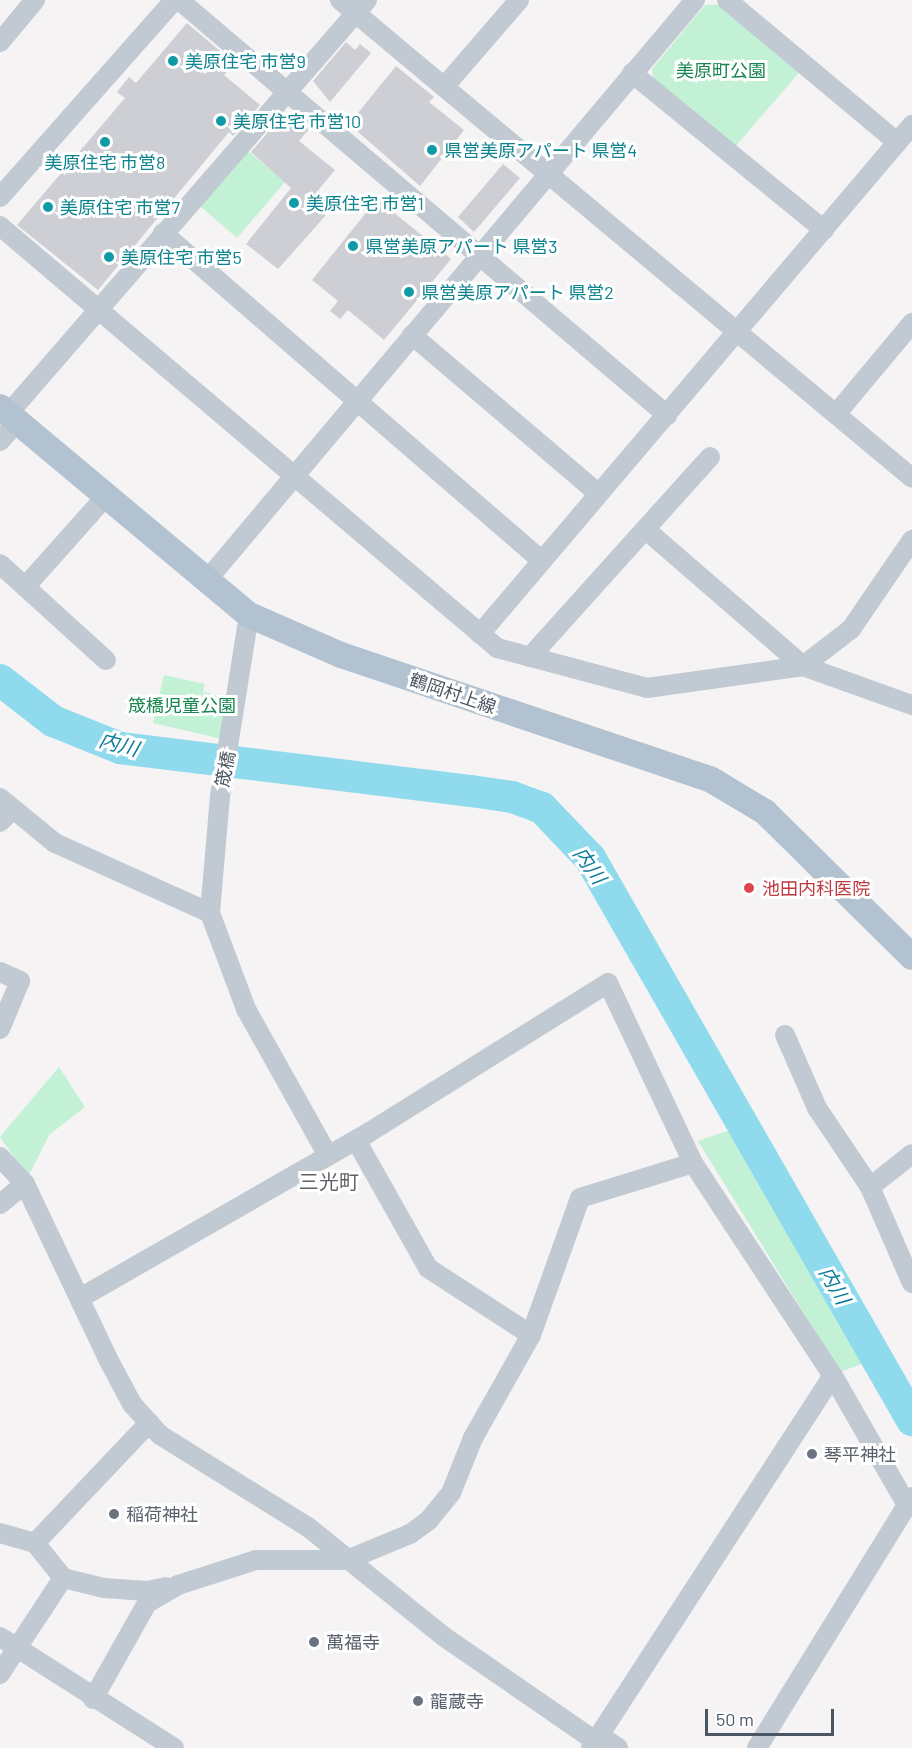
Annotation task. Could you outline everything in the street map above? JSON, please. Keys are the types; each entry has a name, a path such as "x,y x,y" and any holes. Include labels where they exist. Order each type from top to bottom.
{"main road":[{"name":"鶴岡村上線","path":"8,414 249,615 341,655 710,780 765,812 912,957"}],"street":[{"path":"0,42 35,0"},
{"path":"0,197 174,0"},
{"path":"179,0 667,415"},
{"path":"340,0 362,7 444,87 912,478"},
{"path":"444,87 519,0"},
{"path":"207,580 546,173 695,0"},
{"path":"727,0 897,142"},
{"path":"0,441 8,414 98,311 162,233 362,7"},
{"path":"632,73 824,230"},
{"path":"480,634 912,125"},
{"path":"0,226 497,648 647,687 803,666 851,629 912,540"},
{"path":"162,233 542,561"},
{"path":"836,414 912,323"},
{"path":"412,335 599,494"},
{"path":"530,657 710,457"},
{"path":"25,587 106,496"},
{"path":"645,529 803,666 912,705"},
{"path":"0,564 106,660"},
{"name":"筬橋","path":"210,913 220,796 231,742 249,615"},
{"path":"4,810 55,843 210,913 246,1009 328,1156"},
{"path":"0,972 20,981 2,1021"},
{"path":"80,1298 356,1140 608,982 693,1163 833,1376 910,1501 756,1748"},
{"path":"785,1035 817,1108 870,1187 912,1283"},
{"path":"356,1140 428,1268 531,1335"},
{"path":"870,1187 912,1154"},
{"path":"0,1157 26,1184 132,1404 160,1435 309,1527 443,1636 595,1742 618,1748"},
{"path":"0,1533 35,1542 63,1578 104,1588 147,1591 178,1585 256,1560 347,1560 410,1534 436,1511 451,1493 472,1438 531,1335 580,1198 693,1163"},
{"path":"0,1204 26,1184"},
{"path":"595,1742 833,1376"},
{"path":"35,1542 149,1423"},
{"path":"0,1674 63,1578"},
{"path":"93,1699 147,1603 178,1585"},
{"path":"0,1637 93,1699 174,1748"}],"green space":[{"name":"美原町公園","path":"727,4 803,68 733,149 654,86 652,69 705,5"},
{"path":"247,150 285,182 237,238 200,206"},
{"name":"筬橋児童公園","path":"164,675 205,684 203,692 232,699 222,739 153,723"},
{"path":"59,1067 85,1107 49,1135 28,1177 0,1137"},
{"path":"733,1129 872,1360 840,1372 698,1141"}],"building":[{"path":"187,23 234,63 224,75 260,105 233,136 229,132 98,290 17,225 125,98 117,92 129,77 136,83"},
{"path":"346,42 355,50 360,44 371,53 330,102 313,81"},
{"path":"396,66 434,97 429,102 464,130 420,186 349,124"},
{"path":"282,116 294,126 298,121 309,129 299,141 335,170 310,200 327,214 278,269 246,244 291,188 251,152"},
{"path":"503,164 520,178 474,232 458,217"},
{"path":"377,199 451,259 384,340 348,310 340,319 330,311 338,301 312,280"}],"waterway":[{"name":"内川","path":"0,680 53,721 120,748 471,791 512,797 542,808 590,858 912,1420"}],"place":[{"name":"美原住宅 市営9","path":"173,61"},
{"name":"美原住宅 市営10","path":"221,121"},
{"name":"美原住宅 市営8","path":"105,142"},
{"name":"県営美原アパート 県営4","path":"432,150"},
{"name":"美原住宅 市営1","path":"294,203"},
{"name":"美原住宅 市営7","path":"48,207"},
{"name":"県営美原アパート 県営3","path":"353,246"},
{"name":"美原住宅 市営5","path":"109,257"},
{"name":"県営美原アパート 県営2","path":"409,292"},
{"name":"池田内科医院","path":"749,888"},
{"name":"琴平神社","path":"812,1454"},
{"name":"稲荷神社","path":"114,1514"},
{"name":"萬福寺","path":"314,1642"},
{"name":"龍蔵寺","path":"418,1701"}],"district":[{"name":"三光町","path":"329,1181"}]}
